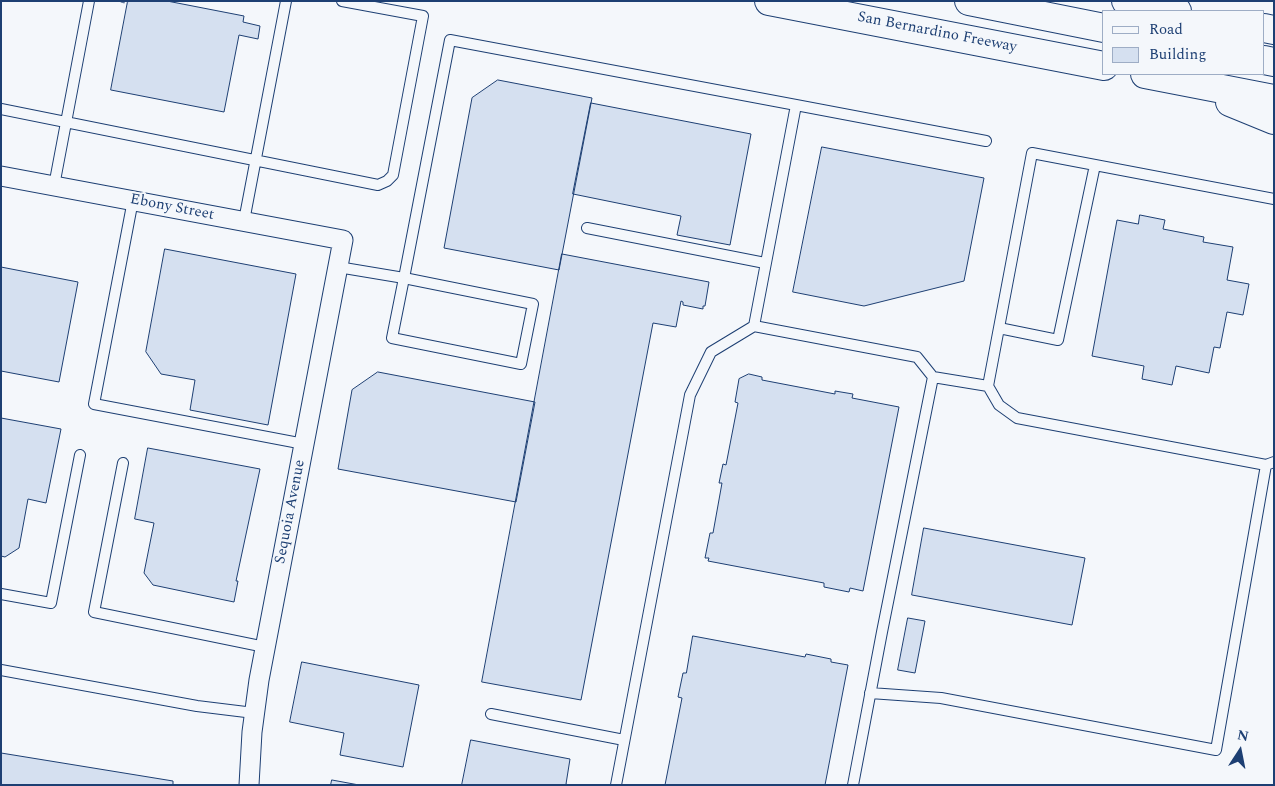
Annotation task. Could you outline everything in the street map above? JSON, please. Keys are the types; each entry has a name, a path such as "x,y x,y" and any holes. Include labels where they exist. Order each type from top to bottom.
{"highway":[{"name":"San Bernardino Freeway","path":"769,1 1102,66"},
{"path":"968,1 1102,28"},
{"path":"1126,1 1172,10"},
{"path":"1150,75 1274,99"},
{"path":"1177,80 1274,120"}],"street":[{"name":"Ebony Street","path":"1,176 343,240"},
{"name":"Sequoia Avenue","path":"249,785 254,713 265,646 343,240"}],"lane":[{"path":"54,186 89,1"},
{"path":"244,221 286,1"},
{"path":"1,109 378,185 393,175 423,16 342,1"},
{"path":"338,267 404,278 533,304 521,364 392,338 404,278 450,40 986,141"},
{"path":"754,326 796,105"},
{"path":"870,693 941,698 1216,750 1270,463 1017,418 999,405 988,386 1032,153 1274,199"},
{"path":"999,328 1058,340 1095,165"},
{"path":"133,200 94,404 304,444"},
{"path":"587,228 766,263"},
{"path":"616,785 690,395 711,352 754,326 918,357 933,377 988,386"},
{"path":"853,785 933,377"},
{"path":"1,594 51,603 80,455"},
{"path":"123,463 94,612 265,646"},
{"path":"1,670 197,706 254,713"},
{"path":"491,714 624,740"}],"path":[{"path":"121,1 128,3"}],"building":[{"path":"128,1 167,1 244,16 243,22 260,26 258,39 239,35 224,112 111,90"},
{"path":"498,80 592,98 559,270 444,248 472,98"},
{"path":"591,103 751,134 730,245 677,235 681,216 573,194"},
{"path":"822,147 984,178 964,281 864,306 793,292"},
{"path":"1140,215 1165,220 1163,229 1204,237 1203,242 1233,247 1227,280 1249,284 1243,315 1227,312 1220,348 1214,347 1209,373 1176,366 1172,385 1142,379 1144,366 1092,356 1117,220 1138,224"},
{"path":"165,249 296,274 268,425 190,410 195,380 161,374 146,352"},
{"path":"562,254 709,282 703,309 683,305 681,301 676,327 653,323 581,700 482,682"},
{"path":"1,267 78,282 59,382 1,371"},
{"path":"378,372 535,402 516,502 338,469 352,390"},
{"path":"749,374 762,377 762,380 835,394 835,391 853,394 852,398 899,407 863,591 850,588 849,592 824,587 824,583 708,561 709,558 705,558 710,533 713,533 722,483 719,483 723,464 726,465 738,403 735,402 739,379"},
{"path":"1,418 61,429 46,503 28,499 19,548 5,557 1,556"},
{"path":"148,448 260,469 236,581 238,581 234,602 153,585 144,573 154,523 135,519"},
{"path":"924,528 1085,558 1072,625 912,595"},
{"path":"908,618 925,621 915,673 898,670"},
{"path":"693,636 805,657 806,654 848,665 825,785 665,785 682,698 678,697 683,673 686,673"},
{"path":"302,662 419,685 403,767 340,755 344,733 290,722"},
{"path":"471,740 570,759 566,784 568,785 462,785"},
{"path":"1,753 173,781 173,785 1,785"},
{"path":"332,780 359,785 331,785"}]}
